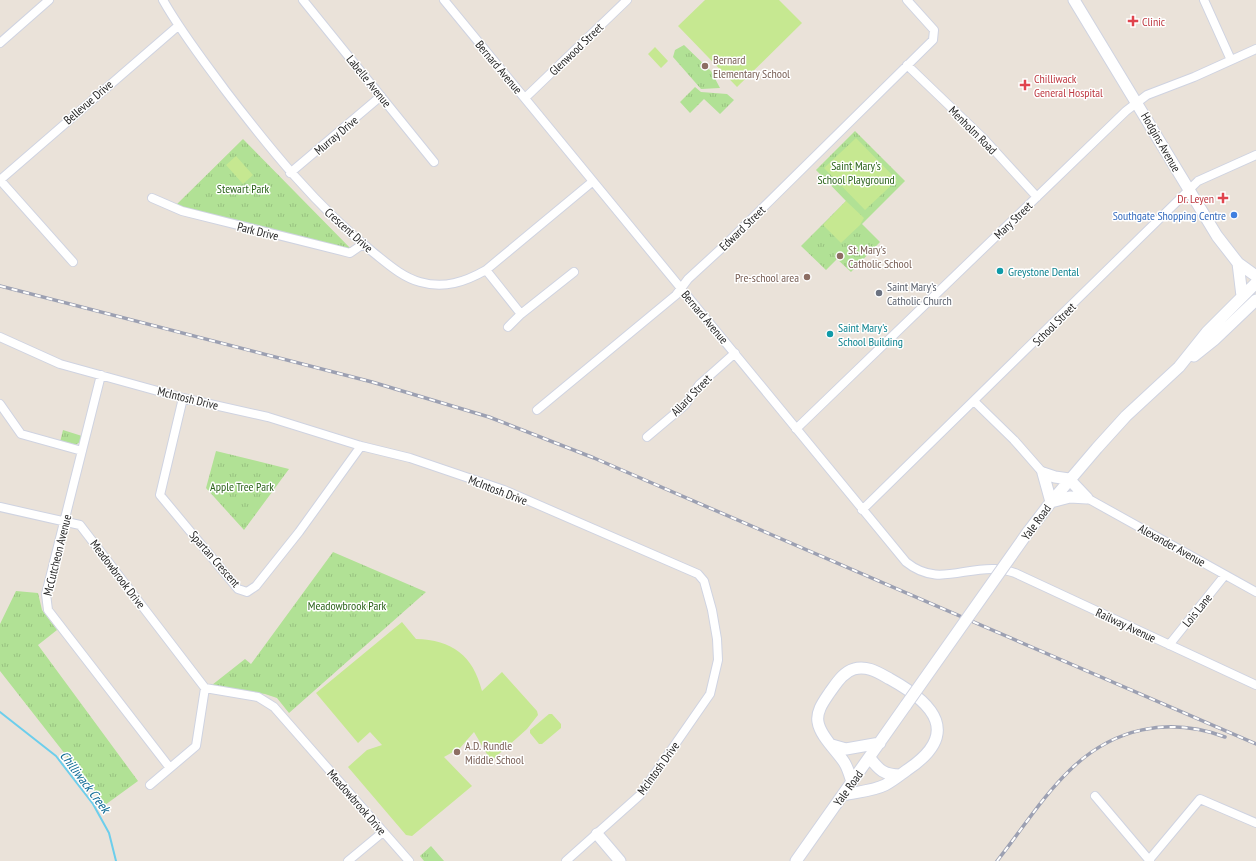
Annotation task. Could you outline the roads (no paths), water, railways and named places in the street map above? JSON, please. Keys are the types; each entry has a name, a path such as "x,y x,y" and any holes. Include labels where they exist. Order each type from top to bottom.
{"main road":[{"name":"Hodgins Avenue","path":"1074,0 1217,236 1238,262 1256,276"},
{"path":"1238,262 1242,296"},
{"name":"Yale Road","path":"1179,367 1207,332 1256,282"},
{"name":"Yale Road","path":"796,861 1028,532 1051,502 1126,416 1179,367 1214,340 1256,300"},
{"path":"1043,473 1055,477 1070,479 1088,498"},
{"path":"1043,473 1051,502 1070,497 1088,498"},
{"path":"843,795 884,786 923,760 932,749 937,736 936,722 931,710 918,697 878,672 866,668 853,669 842,677 820,706 818,722 824,738 832,745 846,765 852,782"},
{"path":"832,745 850,748 880,743"},
{"path":"870,758 879,770 888,775 900,774"},
{"path":"597,834 620,861"}],"street":[{"path":"0,42 49,0"},
{"name":"Crescent Drive","path":"163,0 178,26 262,139 290,173 363,244 401,274 415,280 430,284 450,285 471,278 486,270 592,182"},
{"name":"Labelle Avenue","path":"303,0 434,162"},
{"name":"Bernard Avenue","path":"444,0 901,557 918,570 936,576 996,569"},
{"name":"Edward Street","path":"537,410 676,296 688,279 724,246 933,40 935,34 932,27 907,0"},
{"path":"1204,0 1232,60"},
{"name":"Glenwood Street","path":"525,98 622,2"},
{"name":"Bellevue Drive","path":"0,180 169,32 178,26"},
{"name":"Mary Street","path":"796,429 1037,196 1137,102 1147,95 1256,49"},
{"name":"Menholm Road","path":"908,65 984,139 1037,196"},
{"name":"Murray Drive","path":"290,173 381,96"},
{"name":"School Street","path":"862,510 975,402 1188,190 1198,181 1256,155"},
{"path":"0,180 73,262"},
{"name":"Park Drive","path":"152,198 182,211 350,253 363,244"},
{"path":"486,270 521,314"},
{"path":"508,327 521,314 574,272"},
{"name":"McIntosh Drive","path":"0,337 60,364 183,398 268,416 361,446 410,458 504,490 698,574 704,581 712,610 717,639 718,660 710,694 640,795 597,834"},
{"name":"Allard Street","path":"647,437 685,405 699,385 734,353"},
{"name":"McCutcheon Avenue","path":"101,376 46,594 48,610 170,768"},
{"name":"Spartan Crescent","path":"183,398 160,495 238,589 247,592 256,586 299,532 361,446"},
{"path":"975,402 1014,440 1043,473"},
{"path":"0,404 21,434 82,451"},
{"name":"Alexander Avenue","path":"1088,498 1256,592"},
{"name":"Meadowbrook Drive","path":"0,506 80,525 205,688 258,697 267,701 408,861"},
{"name":"Railway Avenue","path":"996,569 1015,573 1256,685"},
{"name":"Lois Lane","path":"1169,645 1225,575"},
{"path":"150,785 196,746 205,688"},
{"path":"1095,796 1150,860 1200,799 1256,823"},
{"path":"348,861 383,832"},
{"path":"566,861 597,834"}],"waterway":[{"name":"Chilliwack Creek","path":"0,712 56,756 93,804 109,833 116,861"}],"railway":[{"path":"0,286 372,382 489,417 594,458 1256,744"},
{"path":"997,861 1060,780 1087,756 1104,744 1142,730 1162,727 1183,727 1225,737"}],"place":[{"name":"Clinic","path":"1133,21"},
{"name":"Bernard Elementary School","path":"705,66"},
{"name":"Chilliwack General Hospital","path":"1025,85"},
{"name":"Dr. Leyen","path":"1223,198"},
{"name":"Southgate Shopping Centre","path":"1234,215"},
{"name":"St. Mary's Catholic School","path":"840,256"},
{"name":"Greystone Dental","path":"1000,271"},
{"name":"Pre-school area","path":"807,277"},
{"name":"Saint Mary's Catholic Church","path":"879,293"},
{"name":"Saint Mary's School Building","path":"830,334"},
{"name":"A.D. Rundle Middle School","path":"457,752"}],"park label":[{"name":"Saint Mary's School Playground","path":"856,172"},
{"name":"Stewart Park","path":"243,188"},
{"name":"Apple Tree Park","path":"242,486"},
{"name":"Meadowbrook Park","path":"347,605"}]}
